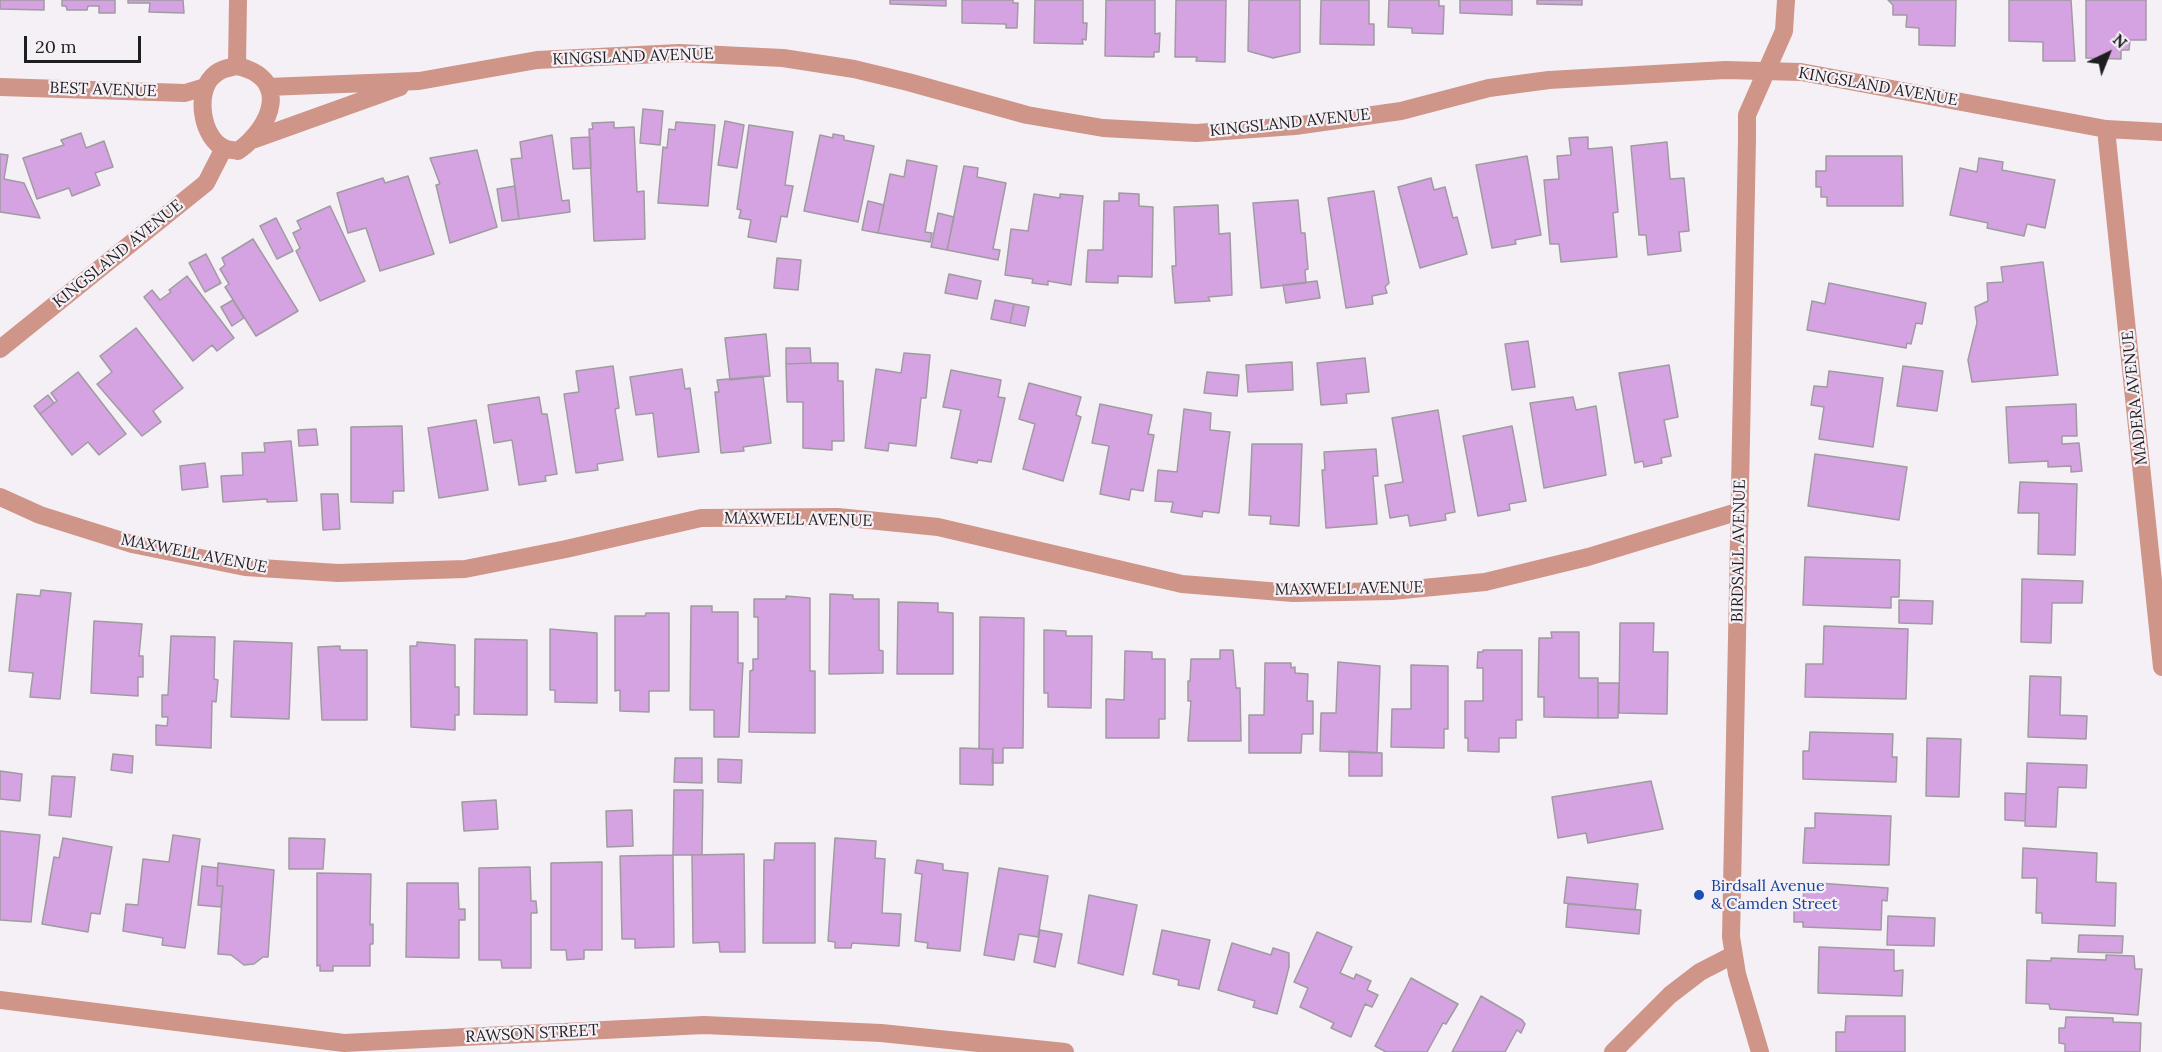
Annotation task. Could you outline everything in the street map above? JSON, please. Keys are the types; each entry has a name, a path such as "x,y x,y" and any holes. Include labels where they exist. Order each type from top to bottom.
{"street":[{"path":"237,66 238,0"},
{"name":"BIRDSALL AVENUE","path":"1760,1052 1733,955 1731,937 1747,115 1784,31 1786,0"},
{"name":"KINGSLAND AVENUE","path":"268,87 419,81 537,60 679,53 783,58 886,77 1027,115 1103,128 1196,133 1294,126 1389,112 1489,88 1549,80 1704,71 1767,71 1811,73 2106,129 2162,132"},
{"path":"237,66 253,70 268,87 271,109 263,130 255,139 238,151 224,148 207,132 204,111 205,87 212,76 224,68 237,66"},
{"name":"KINGSLAND AVENUE","path":"255,139 419,81"},
{"name":"BEST AVENUE","path":"0,87 185,93 205,87"},
{"name":"MADERA AVENUE","path":"2106,129 2162,667"},
{"name":"KINGSLAND AVENUE","path":"0,349 206,183 224,148"},
{"name":"MAXWELL AVENUE","path":"0,497 40,515 132,544 245,567 338,573 465,569 701,518 838,517 938,527 1182,584 1293,593 1392,591 1485,582 1588,557 1740,511"},
{"path":"1613,1052 1670,995 1700,972 1733,955"},
{"name":"RAWSON STREET","path":"0,1000 344,1043 704,1025 881,1033 1065,1052"}],"building":[{"path":"0,0 44,0 44,10 0,9"},
{"path":"62,0 115,0 115,13 99,13 99,6 88,6 87,10 67,10 66,6 62,6"},
{"path":"128,0 183,0 184,13 149,12 150,3 128,3"},
{"path":"890,0 946,0 946,6 890,4"},
{"path":"962,0 1013,0 1013,3 1018,3 1017,28 1006,28 1006,24 962,23"},
{"path":"1035,0 1083,0 1083,23 1087,23 1086,40 1082,39 1083,44 1034,43"},
{"path":"1106,0 1155,0 1155,34 1160,33 1159,52 1154,52 1154,57 1105,56"},
{"path":"1176,0 1226,0 1225,62 1196,61 1197,57 1175,57"},
{"path":"1249,0 1300,0 1300,52 1273,58 1248,51"},
{"path":"1321,0 1369,0 1369,24 1374,24 1374,45 1320,44"},
{"path":"1389,0 1439,0 1439,6 1444,6 1443,34 1412,33 1412,28 1388,27"},
{"path":"1460,0 1512,0 1512,15 1460,13"},
{"path":"1537,0 1582,0 1582,5 1537,4"},
{"path":"1888,0 1956,0 1955,46 1919,45 1919,28 1906,27 1907,15 1893,15 1893,5"},
{"path":"2009,0 2071,0 2075,61 2043,61 2043,42 2009,41"},
{"path":"2086,0 2146,0 2146,40 2130,40 2129,50 2121,50 2121,59 2086,58"},
{"path":"643,109 663,111 660,145 640,143"},
{"path":"725,121 744,125 737,168 718,165"},
{"path":"614,122 614,128 634,127 637,192 644,191 645,239 594,241 589,129 593,129 592,123"},
{"path":"676,122 715,125 708,206 658,203 663,147 667,148 669,129 675,130"},
{"path":"749,125 793,132 785,185 793,186 787,217 781,216 776,242 748,237 751,220 739,218 741,210 737,209"},
{"path":"81,133 86,148 104,141 113,167 95,173 100,185 72,196 69,188 37,199 23,158 64,145 61,140"},
{"path":"833,134 844,136 844,140 874,146 858,222 804,211 820,135 833,138"},
{"path":"552,135 562,201 569,200 570,212 519,219 511,159 522,158 520,142"},
{"path":"590,137 591,168 573,169 571,138"},
{"path":"1588,137 1588,149 1612,147 1618,212 1613,213 1617,257 1561,262 1559,244 1550,244 1544,180 1559,179 1557,156 1571,155 1569,138"},
{"path":"1667,142 1670,179 1684,178 1689,231 1679,232 1681,251 1648,255 1646,235 1639,235 1631,146"},
{"path":"477,150 497,227 450,243 436,185 440,184 430,158"},
{"path":"0,154 8,155 4,179 24,183 40,218 0,212"},
{"path":"1527,156 1541,235 1515,240 1516,244 1492,248 1476,165"},
{"path":"1826,156 1902,156 1903,206 1827,206 1827,197 1821,197 1821,187 1816,187 1816,171 1826,171"},
{"path":"1979,158 2003,162 2002,170 2055,180 2045,228 2027,224 2024,236 1987,228 1988,223 1950,215 1960,168 1977,172"},
{"path":"907,160 937,166 925,232 932,233 930,242 878,233 890,174 904,177"},
{"path":"964,166 978,168 977,177 1006,183 993,249 1000,250 998,260 947,250"},
{"path":"408,176 434,254 380,271 366,228 348,233 337,193 383,178 385,183"},
{"path":"1431,178 1434,190 1445,187 1453,218 1457,217 1467,254 1420,268 1398,187"},
{"path":"515,186 519,219 502,221 497,189"},
{"path":"1374,191 1389,283 1385,287 1387,293 1372,296 1373,304 1346,308 1328,198"},
{"path":"1119,193 1139,194 1139,206 1153,207 1152,277 1118,276 1118,283 1086,282 1088,250 1103,250 1104,201 1119,201"},
{"path":"1034,194 1060,198 1060,194 1083,196 1071,285 1048,281 1048,285 1032,283 1033,279 1005,275 1011,229 1028,231"},
{"path":"1298,200 1301,233 1305,233 1308,269 1305,270 1306,283 1261,288 1253,203"},
{"path":"868,201 884,205 878,233 862,230"},
{"path":"1218,205 1219,234 1230,233 1232,295 1208,297 1210,301 1175,303 1172,266 1176,266 1174,207"},
{"path":"330,206 365,281 320,301 296,251 300,248 293,233 301,229 297,221"},
{"path":"938,213 954,217 947,250 931,247"},
{"path":"276,218 293,251 277,259 260,226"},
{"path":"253,239 298,311 256,336 225,287 229,284 220,269 225,265 222,258"},
{"path":"206,254 221,283 205,292 189,263"},
{"path":"777,258 801,260 798,290 774,288"},
{"path":"2043,262 2058,375 1972,382 1968,360 1977,323 1975,307 1988,301 1987,283 2003,282 2001,267"},
{"path":"949,274 981,281 977,299 945,293"},
{"path":"187,276 234,338 217,351 212,345 193,361 144,297 152,290 160,300"},
{"path":"1317,281 1320,298 1286,303 1283,285"},
{"path":"1829,283 1926,303 1922,324 1916,323 1911,344 1907,343 1906,348 1807,330 1812,301 1825,304"},
{"path":"233,300 244,318 232,326 221,307"},
{"path":"995,300 1014,304 1010,323 991,319"},
{"path":"1014,304 1029,307 1025,326 1010,323"},
{"path":"136,328 183,388 153,411 161,422 142,436 97,384 112,372 100,356"},
{"path":"766,334 770,376 730,380 725,338"},
{"path":"1528,341 1535,387 1512,390 1505,344"},
{"path":"786,348 810,348 811,363 786,364"},
{"path":"904,353 930,355 926,398 921,398 916,446 889,443 888,451 865,448 876,369 901,373"},
{"path":"1365,358 1369,392 1346,394 1347,403 1321,405 1317,363"},
{"path":"1292,362 1293,390 1248,392 1246,365"},
{"path":"838,363 838,381 843,381 844,441 832,441 832,450 803,448 803,402 787,402 786,364"},
{"path":"1669,365 1678,417 1664,420 1671,456 1661,458 1662,463 1644,467 1643,461 1635,463 1619,373"},
{"path":"613,366 619,408 615,409 623,460 597,464 598,470 576,473 564,394 579,392 576,371"},
{"path":"1903,366 1943,371 1937,411 1897,406"},
{"path":"682,369 685,389 690,388 699,452 658,457 653,413 636,415 630,377"},
{"path":"951,370 1001,380 998,397 1005,398 991,462 978,460 977,463 951,458 961,410 943,407"},
{"path":"1829,371 1883,378 1873,447 1819,439 1824,407 1811,405 1814,386 1827,387"},
{"path":"78,372 126,434 99,455 88,442 72,455 40,414 57,401 51,393"},
{"path":"1207,372 1239,375 1237,396 1204,393"},
{"path":"763,376 771,443 743,447 744,451 721,453 715,392 719,392 717,380"},
{"path":"1029,383 1081,397 1076,415 1081,417 1063,481 1023,469 1035,424 1019,419"},
{"path":"48,395 54,403 40,414 34,406"},
{"path":"539,397 542,414 547,414 557,474 545,476 546,481 519,485 512,440 494,443 488,405"},
{"path":"1573,397 1576,410 1596,406 1606,475 1544,488 1530,403"},
{"path":"1100,404 1152,415 1148,434 1154,435 1143,491 1131,489 1129,500 1100,494 1109,446 1092,443"},
{"path":"2076,404 2077,436 2062,436 2062,444 2079,443 2082,471 2071,472 2071,466 2048,467 2048,461 2009,463 2006,407"},
{"path":"1184,409 1211,413 1210,430 1230,432 1219,513 1203,511 1202,517 1171,512 1173,502 1155,501 1158,470 1177,472"},
{"path":"1438,410 1455,512 1445,514 1446,520 1410,526 1408,515 1390,518 1385,485 1403,482 1392,418"},
{"path":"476,420 488,490 439,498 428,428"},
{"path":"402,426 404,491 393,491 393,503 351,502 351,427"},
{"path":"1512,426 1526,501 1509,504 1510,510 1478,516 1463,436"},
{"path":"316,429 318,445 299,446 298,430"},
{"path":"291,441 297,501 267,502 267,499 223,502 221,476 243,475 242,453 265,452 264,443"},
{"path":"1252,444 1302,444 1299,526 1270,524 1271,516 1249,515"},
{"path":"1376,449 1378,476 1373,476 1377,524 1326,528 1322,470 1325,470 1324,452"},
{"path":"1815,454 1907,467 1899,520 1808,506"},
{"path":"205,463 208,487 182,490 180,466"},
{"path":"2020,482 2077,484 2075,555 2038,554 2039,513 2018,513"},
{"path":"321,494 338,494 340,529 323,530"},
{"path":"1805,557 1900,560 1899,597 1891,597 1891,608 1803,605"},
{"path":"2022,579 2083,581 2082,603 2052,603 2051,643 2021,642"},
{"path":"41,590 71,593 60,699 30,697 33,673 9,671 17,594 40,596"},
{"path":"830,594 853,595 853,599 879,599 879,650 883,651 883,673 829,674"},
{"path":"786,596 810,598 810,671 815,671 815,733 749,732 750,671 753,670 753,659 758,659 758,617 754,617 754,599 786,599"},
{"path":"1899,600 1933,601 1932,624 1899,623"},
{"path":"898,602 938,603 938,612 953,613 953,674 897,674"},
{"path":"691,606 712,606 712,612 738,612 738,663 743,663 739,737 714,737 714,710 690,710"},
{"path":"646,613 669,613 669,691 649,691 649,712 620,711 620,690 615,691 615,616 645,616"},
{"path":"980,617 1024,618 1023,748 1003,748 1003,763 992,763 993,749 979,749"},
{"path":"94,621 142,624 139,656 143,656 143,677 138,677 138,696 91,693"},
{"path":"1620,623 1654,623 1653,652 1668,652 1667,714 1619,713"},
{"path":"1824,626 1908,629 1906,699 1805,697 1806,664 1823,664"},
{"path":"550,629 597,633 597,703 555,702 555,690 550,690"},
{"path":"1044,630 1066,631 1066,636 1092,636 1091,708 1048,707 1048,693 1044,693"},
{"path":"1551,632 1579,632 1579,678 1598,678 1598,718 1544,717 1544,697 1538,697 1539,638 1552,638"},
{"path":"171,636 215,637 214,679 218,680 216,702 212,701 211,748 156,745 156,725 167,726 168,717 162,717 162,695 168,695"},
{"path":"475,639 527,640 527,715 474,714"},
{"path":"234,641 292,643 289,719 231,717"},
{"path":"417,642 455,645 455,687 459,687 459,715 455,715 455,730 411,727 410,646 417,646"},
{"path":"340,646 340,650 367,650 367,720 322,720 318,647"},
{"path":"1220,650 1233,650 1236,688 1240,688 1241,741 1188,741 1191,701 1188,701 1188,681 1190,681 1191,659 1220,659"},
{"path":"1483,650 1522,650 1522,720 1516,720 1516,738 1499,738 1499,752 1468,751 1468,738 1465,738 1465,701 1483,701 1483,668 1477,668 1478,652 1483,652"},
{"path":"1125,651 1152,652 1152,659 1165,659 1165,719 1159,719 1159,738 1106,738 1106,699 1124,700"},
{"path":"1338,662 1380,666 1377,753 1320,751 1321,713 1336,713"},
{"path":"1265,663 1291,663 1291,668 1295,667 1295,673 1308,674 1307,701 1313,701 1313,734 1302,734 1301,753 1249,753 1249,715 1264,715"},
{"path":"1411,665 1448,666 1448,729 1444,729 1444,748 1391,747 1392,709 1411,709"},
{"path":"2030,676 2061,677 2060,715 2087,716 2086,739 2028,737"},
{"path":"1598,683 1619,683 1618,718 1598,718"},
{"path":"1810,732 1893,734 1892,757 1897,757 1896,782 1803,779 1803,751 1809,751"},
{"path":"1927,738 1961,739 1959,797 1926,796"},
{"path":"960,748 993,749 993,785 960,784"},
{"path":"1349,751 1382,753 1382,776 1349,776"},
{"path":"113,754 133,756 132,773 111,770"},
{"path":"675,758 702,758 702,783 674,782"},
{"path":"718,759 742,760 741,783 718,782"},
{"path":"2027,763 2087,765 2086,788 2058,787 2056,827 2025,826"},
{"path":"0,771 22,774 20,801 0,799"},
{"path":"52,776 75,777 71,817 49,815"},
{"path":"1651,781 1663,829 1588,843 1586,833 1558,838 1552,797"},
{"path":"674,790 703,790 702,855 673,855"},
{"path":"2005,793 2026,794 2025,821 2005,820"},
{"path":"496,800 498,829 464,831 462,802"},
{"path":"632,810 633,846 607,847 606,811"},
{"path":"1815,813 1891,816 1889,865 1803,863 1805,828 1815,828"},
{"path":"0,831 40,835 31,922 0,920"},
{"path":"173,835 200,839 185,948 162,945 163,938 123,931 126,904 138,905 143,859 169,862"},
{"path":"63,838 112,847 100,914 91,913 88,932 42,924 54,857 59,858"},
{"path":"289,838 325,839 323,869 289,869"},
{"path":"835,838 876,841 875,858 885,859 882,913 901,914 899,946 852,943 851,948 835,948 835,942 828,941"},
{"path":"775,843 815,843 815,943 763,943 764,860 774,860"},
{"path":"2023,848 2097,853 2096,882 2116,883 2115,926 2042,923 2042,913 2036,913 2037,878 2022,878"},
{"path":"744,854 745,952 720,952 719,942 693,943 692,855"},
{"path":"673,855 674,947 635,948 635,939 622,939 620,856"},
{"path":"917,860 943,864 943,870 968,873 960,951 927,948 928,943 915,941 922,874 915,873"},
{"path":"602,862 602,950 584,950 584,959 567,960 566,950 551,950 551,863"},
{"path":"218,863 274,870 268,957 263,957 254,964 244,965 231,955 218,954 223,886 217,886"},
{"path":"202,866 218,868 217,886 223,886 221,907 198,905"},
{"path":"530,867 531,901 536,901 537,913 531,913 531,968 502,968 501,960 479,960 479,868"},
{"path":"999,868 1048,876 1038,937 1019,934 1014,960 984,955"},
{"path":"317,873 371,874 370,925 373,924 373,944 370,944 370,966 333,966 333,971 320,971 320,965 317,966"},
{"path":"1567,877 1638,884 1635,910 1564,903"},
{"path":"1804,882 1888,888 1887,901 1882,900 1881,930 1803,927 1803,922 1794,922 1794,906 1803,906"},
{"path":"407,883 458,883 459,909 465,909 465,920 459,920 459,958 406,957"},
{"path":"1089,895 1137,905 1123,975 1078,963"},
{"path":"1568,904 1641,910 1639,934 1566,927"},
{"path":"1888,916 1935,918 1934,946 1887,945"},
{"path":"1040,930 1062,934 1055,967 1034,962"},
{"path":"1162,930 1210,940 1199,989 1178,985 1179,980 1153,974"},
{"path":"1317,932 1352,947 1340,973 1354,979 1356,974 1371,981 1367,990 1378,995 1372,1007 1365,1004 1351,1037 1331,1028 1334,1023 1300,1007 1308,988 1294,982"},
{"path":"2079,935 2123,936 2122,953 2078,952"},
{"path":"1232,943 1271,955 1273,948 1289,953 1289,967 1277,1014 1253,1007 1255,1001 1218,990"},
{"path":"1819,947 1894,950 1894,971 1903,970 1902,996 1818,993"},
{"path":"2106,955 2134,956 2135,969 2142,969 2138,1015 2050,1009 2049,1004 2026,1003 2027,960 2051,961 2051,958 2106,960"},
{"path":"1411,978 1458,1004 1446,1024 1443,1023 1427,1052 1386,1052 1375,1046"},
{"path":"1481,996 1522,1020 1525,1024 1521,1033 1517,1030 1505,1052 1452,1052"},
{"path":"1846,1016 1905,1016 1905,1052 1836,1052 1836,1032 1845,1032"},
{"path":"2066,1017 2113,1018 2113,1022 2141,1023 2140,1052 2065,1052 2065,1044 2059,1043 2059,1028 2065,1028"}],"place":[{"name":"Birdsall Avenue & Camden Street","path":"1699,895"}]}
